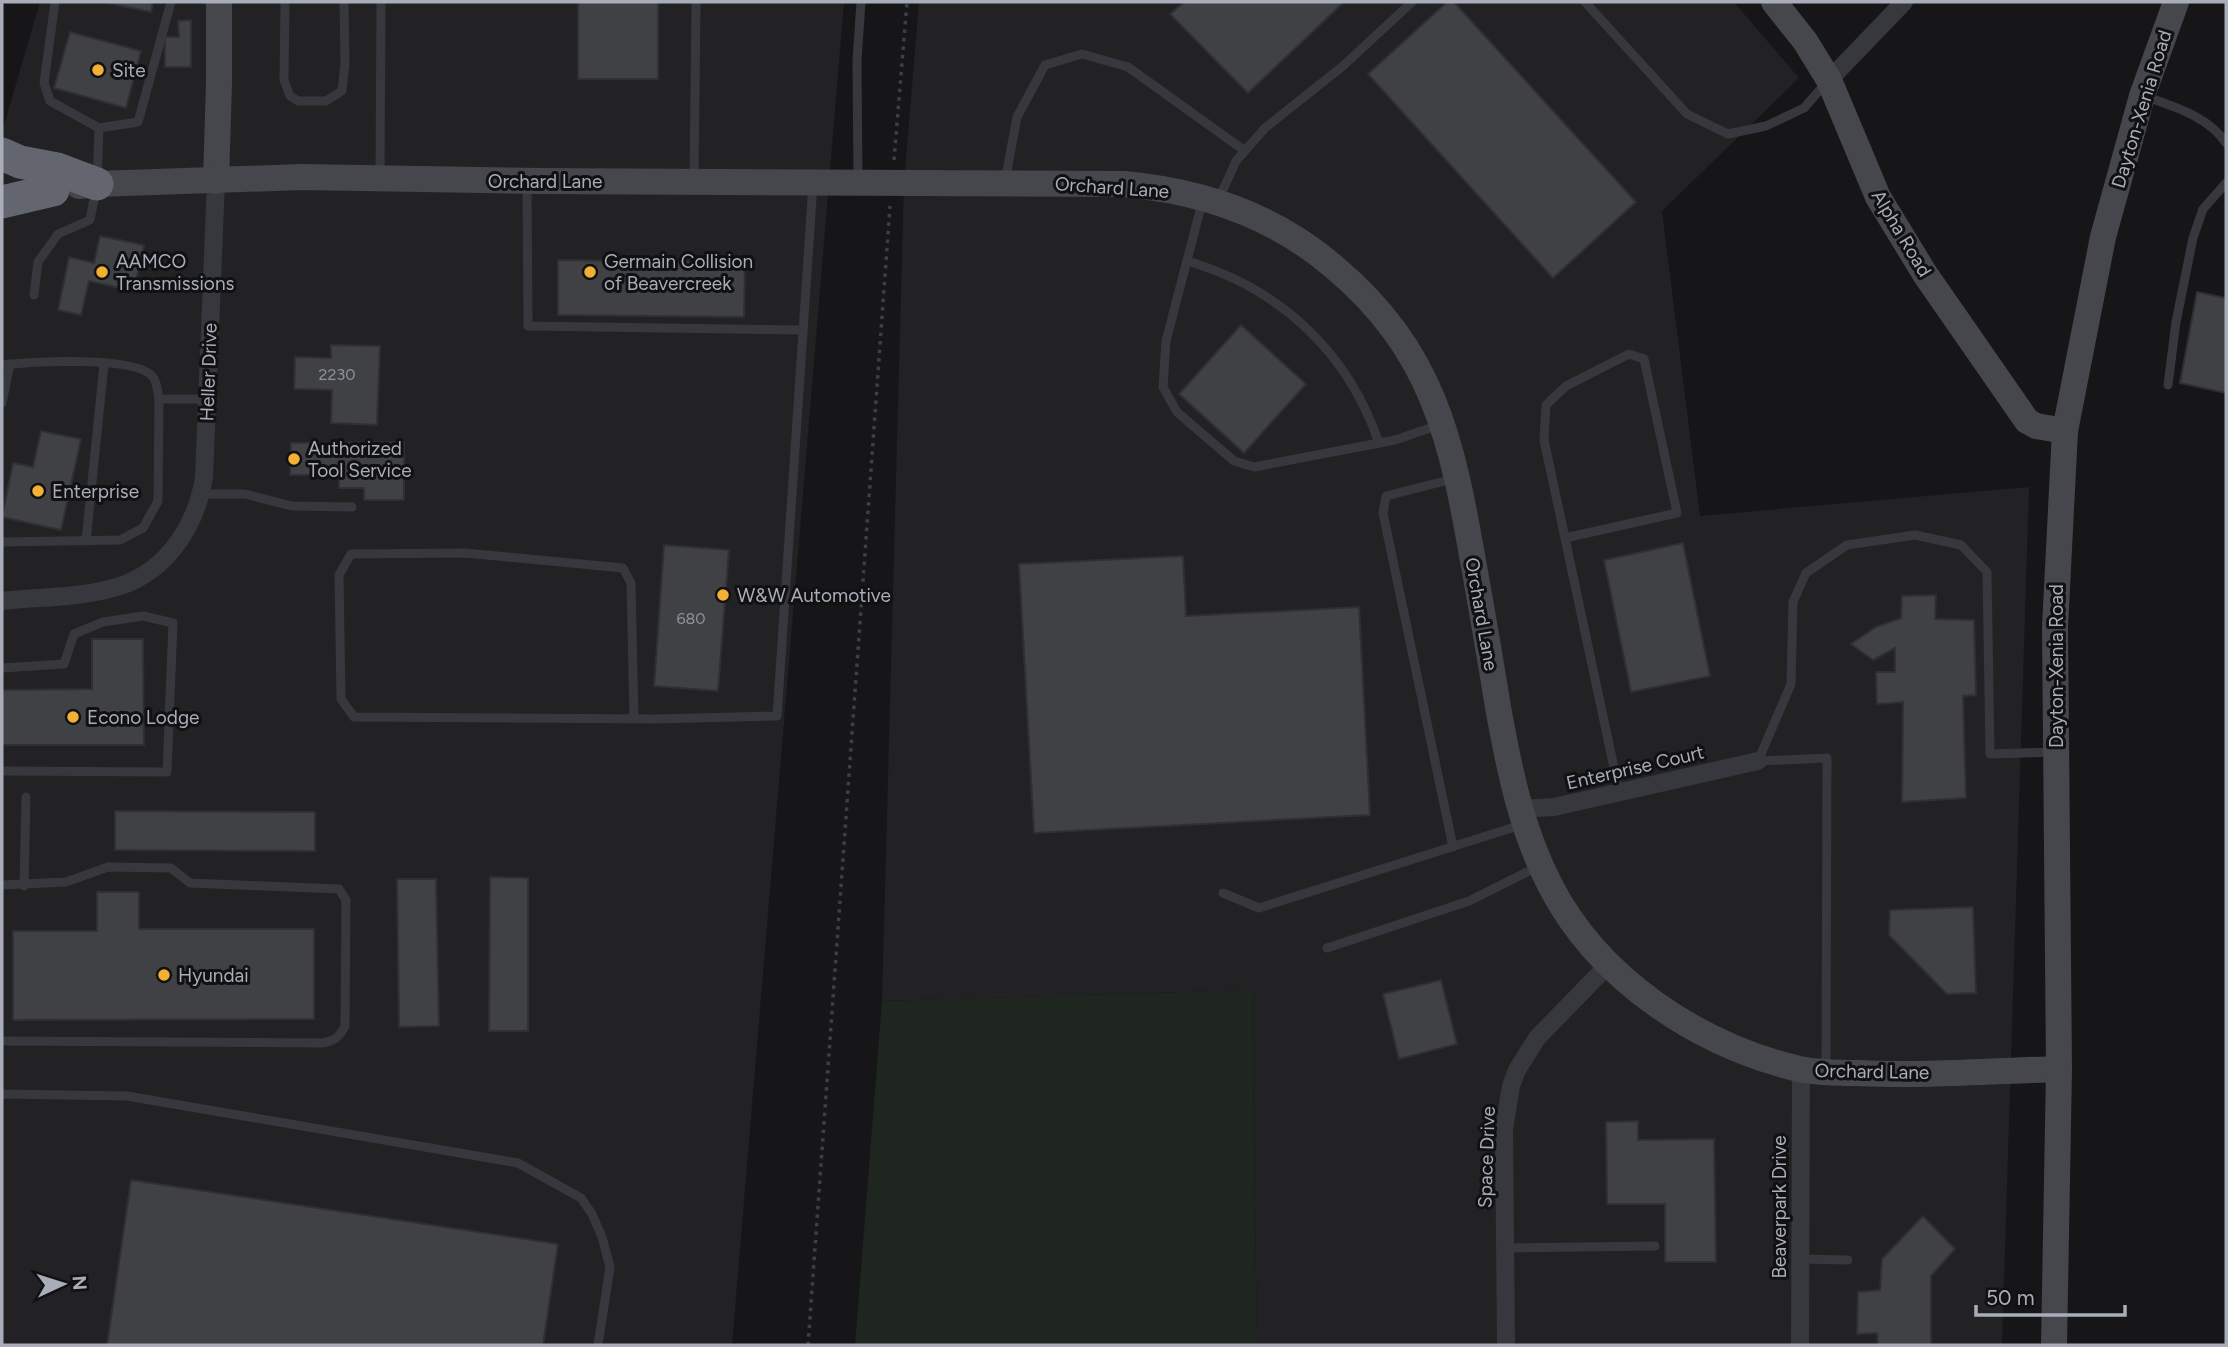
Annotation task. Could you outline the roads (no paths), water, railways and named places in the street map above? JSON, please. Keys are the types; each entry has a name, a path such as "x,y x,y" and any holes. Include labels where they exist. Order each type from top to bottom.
{"highway":[{"path":"2,154 20,162 57,169 97,184"},
{"path":"2,202 53,190"}],"main road":[{"name":"Heller Drive","path":"216,181 219,2"},
{"name":"Alpha Road","path":"1774,2 1805,41 1829,80 1878,197 1925,274 2027,421 2036,426 2065,431"},
{"name":"Dayton-Xenia Road","path":"2054,1345 2059,1069 2055,627 2065,431 2103,237 2142,96 2176,2"},
{"name":"Orchard Lane","path":"2,194 97,184 302,177 1124,184 1174,190 1252,215 1301,242 1365,295 1400,339 1429,388 1443,424 1458,477 1505,746 1523,816 1551,887 1573,921 1609,964 1677,1019 1713,1039 1814,1070 1885,1075 2059,1069"}],"street":[{"path":"1829,80 1904,2"},
{"name":"Heller Drive","path":"2,601 90,593 132,581 167,557 190,526 204,478 216,181"},
{"name":"Enterprise Court","path":"1523,816 1758,761"},
{"name":"Space Drive","path":"1507,1345 1504,1129 1511,1086 1517,1070 1537,1038 1609,964"},
{"name":"Beaverpark Drive","path":"1800,1345 1800,1259 1814,1070"}],"lane":[{"path":"55,2 44,83 50,101 99,128 138,122 171,2"},
{"path":"285,2 284,80 290,96 298,101 326,102 342,91 345,62 344,2"},
{"path":"380,179 381,2"},
{"path":"858,182 857,61 861,2"},
{"path":"1412,2 1343,66 1265,128 1236,161 1210,200 1187,261 1166,341 1163,387 1177,412 1234,461 1254,467 1395,440 1443,424"},
{"path":"1585,2 1687,114 1728,134 1766,126 1804,108 1829,80"},
{"path":"694,182 696,4"},
{"path":"1005,183 1017,117 1045,65 1082,54 1128,66 1245,151"},
{"path":"2142,96 2186,111 2218,130 2226,143"},
{"path":"34,295 38,262 58,234 90,220 97,184 99,128"},
{"path":"527,181 528,326 803,330"},
{"path":"634,719 631,583 623,568 465,553 351,554 339,575 341,699 354,717 634,719 777,716 813,182"},
{"path":"2168,385 2176,322 2193,239 2203,209 2226,183"},
{"path":"1187,261 1216,270 1261,293 1307,326 1343,369 1368,410 1380,443"},
{"path":"1565,538 1677,513 1644,359 1629,354 1566,386 1546,405 1544,440 1619,792"},
{"path":"2,403 6,365 74,361 140,368 154,378 159,398 158,501 143,528 120,540 2,542"},
{"path":"86,541 104,364"},
{"path":"159,398 207,399"},
{"path":"1453,847 1383,513 1386,496 1458,477"},
{"path":"201,495 244,494 292,506 352,507"},
{"path":"1814,1070 1827,758 1758,761 1791,684 1793,603 1806,573 1847,545 1915,535 1961,545 1987,572 1990,754 2056,752"},
{"path":"2,668 64,664 74,634 103,622 143,616 173,623 167,772 2,771"},
{"path":"24,886 26,797"},
{"path":"1223,893 1259,908 1453,847 1523,816"},
{"path":"1327,948 1469,901 1541,865"},
{"path":"2,885 65,882 107,867 172,868 190,883 339,889 346,900 345,1026 334,1041 2,1041"},
{"path":"2,1094 127,1096 518,1163 581,1198 592,1214 610,1267 598,1345"},
{"path":"1506,1248 1655,1246"},
{"path":"1800,1259 1848,1260"}],"place":[{"name":"Site","path":"98,70"},
{"name":"AAMCO Transmissions","path":"102,272"},
{"name":"Germain Collision of Beavercreek","path":"590,272"},
{"name":"Authorized Tool Service","path":"294,459"},
{"name":"Enterprise","path":"38,491"},
{"name":"W&W Automotive","path":"723,595"},
{"name":"Econo Lodge","path":"73,717"},
{"name":"Hyundai","path":"164,975"}]}
